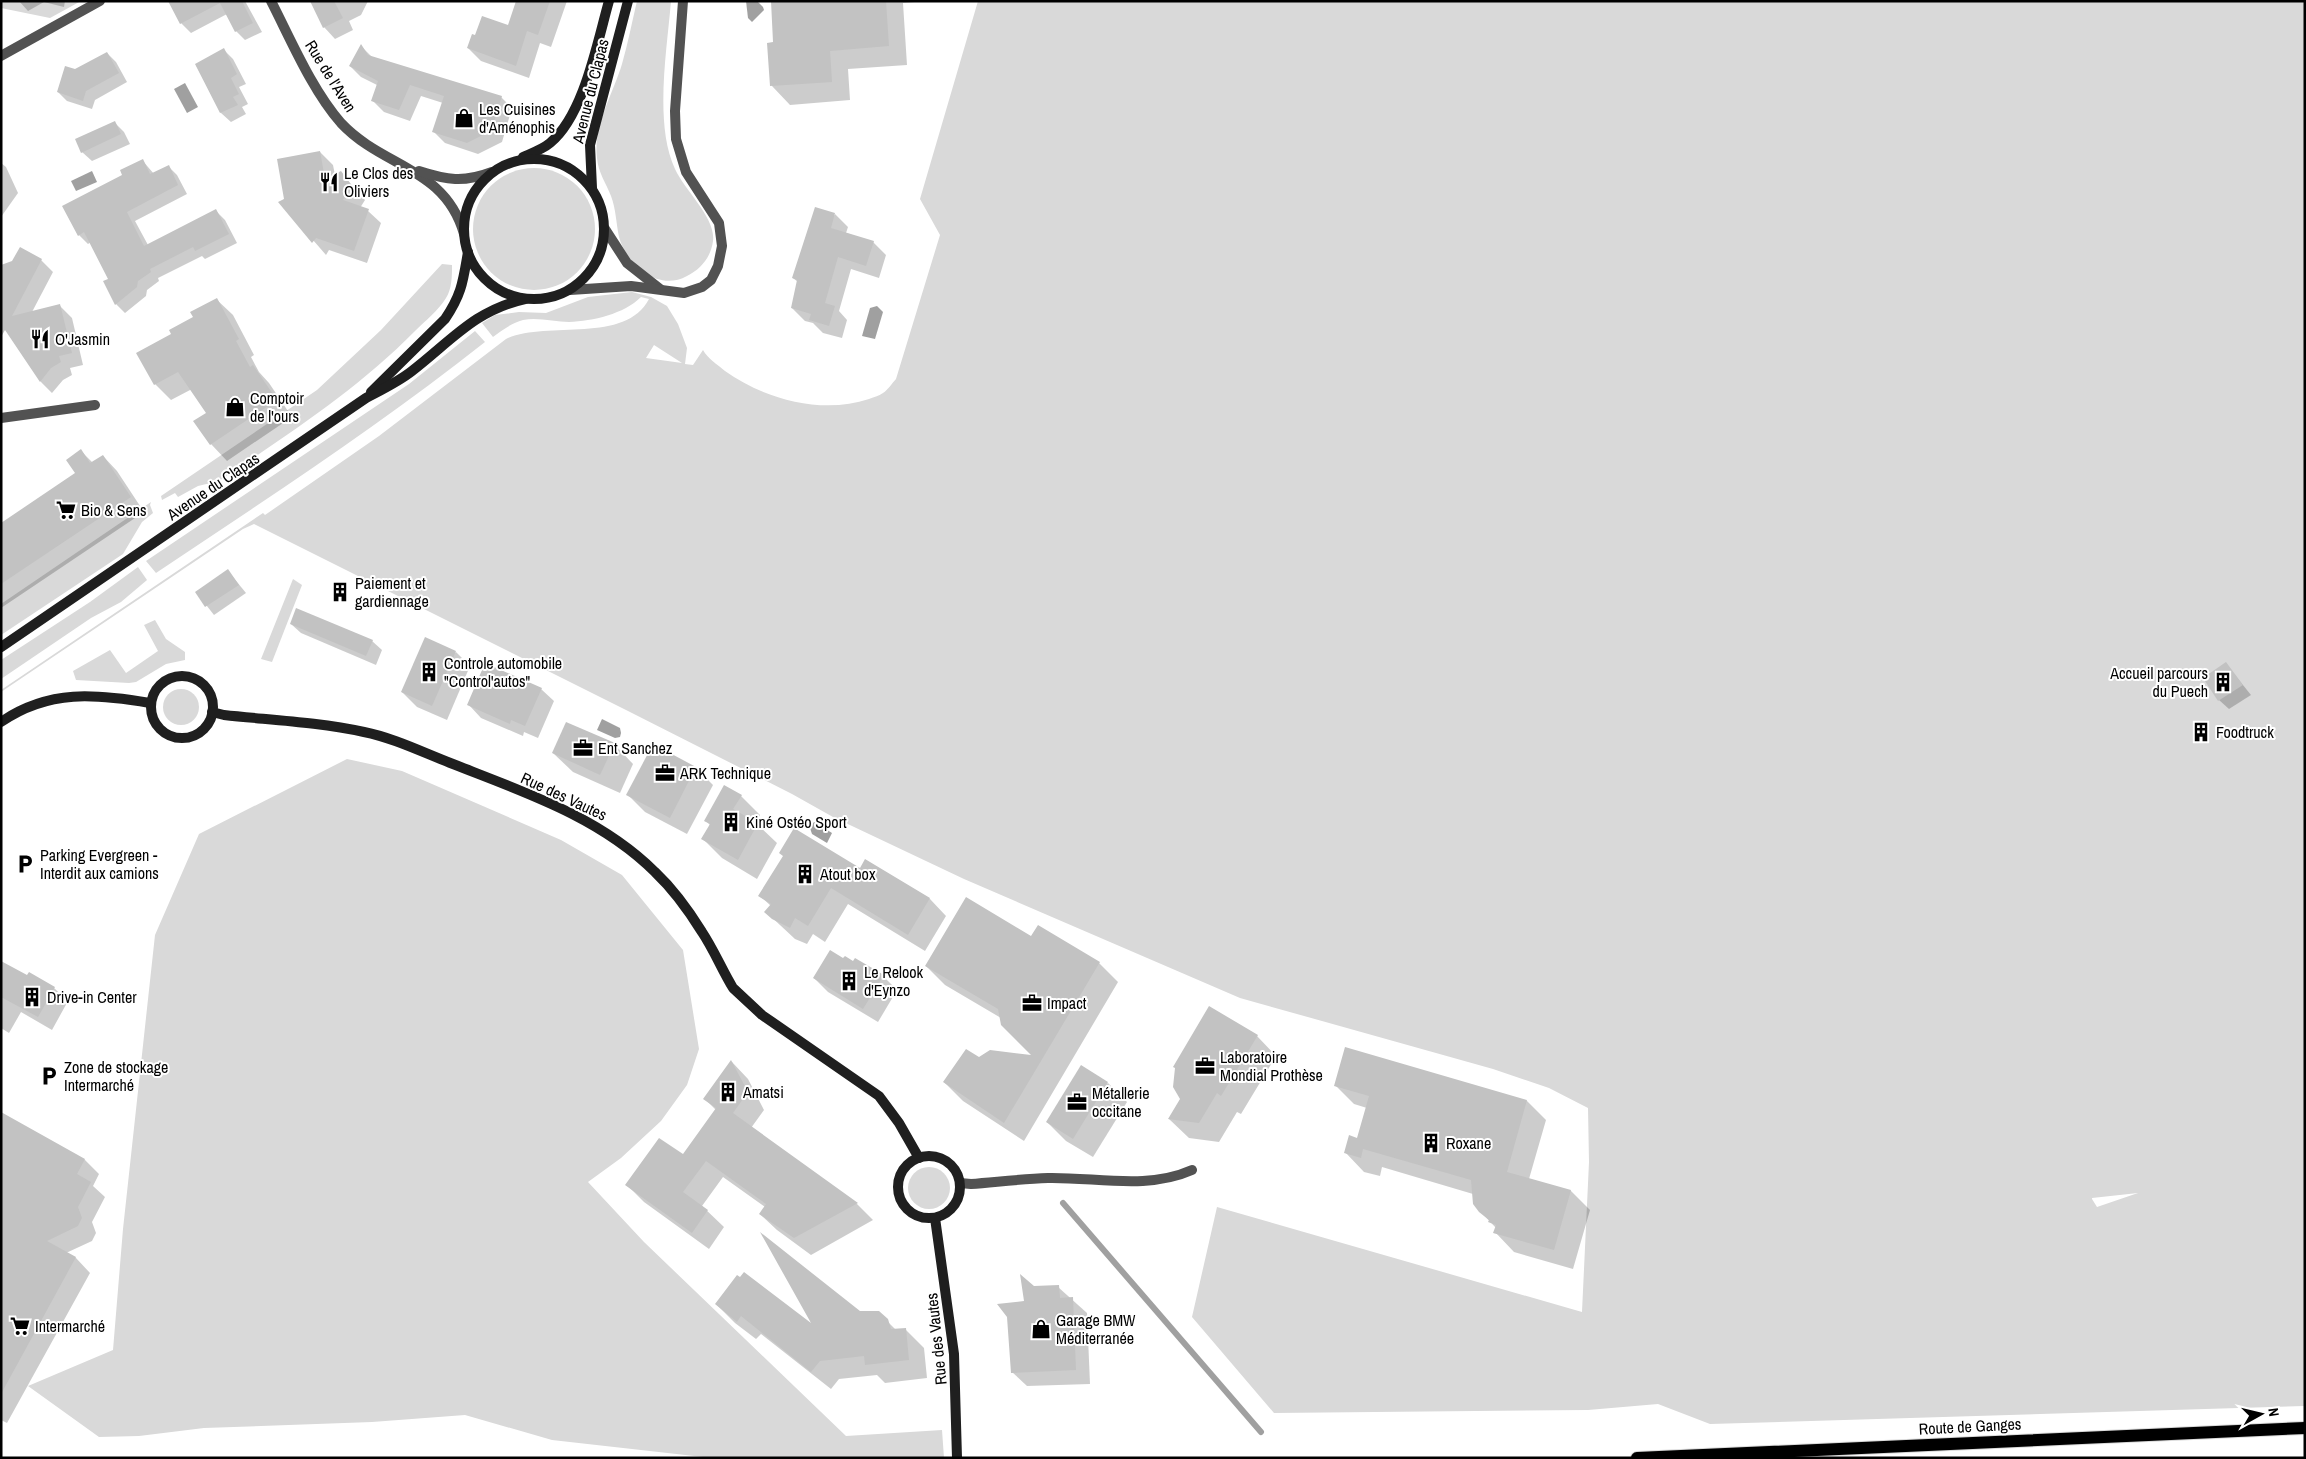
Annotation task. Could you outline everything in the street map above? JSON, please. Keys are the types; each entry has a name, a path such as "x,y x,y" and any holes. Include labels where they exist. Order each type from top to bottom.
{"main road":[{"name":"Avenue du Clapas","path":"517,160 551,142 570,120 578,104 610,1"},
{"name":"Avenue du Clapas","path":"592,188 590,145 594,121 628,1"},
{"path":"542,159 555,162 577,173 592,188 600,204 605,229 604,241 595,264 588,274 570,290 548,298 525,299 508,294 493,286 480,274 468,252 464,234 464,220 468,206 477,188 492,172 517,160 542,159"},
{"name":"Avenue du Clapas","path":"366,398 445,319 461,291 468,252"},
{"name":"Avenue du Clapas","path":"1,647 366,398 410,372 473,320 500,305 525,299"},
{"path":"176,676 185,676 202,683 207,689 211,696 212,712 208,724 198,733 179,738 166,734 157,726 153,720 150,703 160,685 176,676"},
{"path":"1,722 38,703 69,696 95,696 150,703"},
{"name":"Rue des Vautes","path":"212,712 339,728 391,740 540,799 584,819 605,832 656,872 702,932 733,988 740,996 762,1015 879,1096 899,1123 919,1158"},
{"path":"934,1157 948,1163 958,1175 960,1183 957,1202 951,1209 935,1218 920,1217 912,1214 899,1195 899,1180 902,1172 906,1166 919,1158 934,1157"},
{"name":"Rue des Vautes","path":"935,1218 954,1354 957,1458"},
{"name":"Route de Ganges","path":"1637,1458 2305,1428"}],"street":[{"path":"1,56 100,1"},
{"name":"Rue de l'Aven","path":"271,1 313,81 340,121 356,138 408,168 437,188 449,200 460,220 464,234"},
{"path":"570,290 615,286 661,289 674,293 684,293 702,287 714,275 722,246 719,223 686,172 676,138 675,112 683,1"},
{"name":"Rue de l'Aven","path":"408,168 444,179 454,180 478,177 492,172"},
{"path":"605,229 627,264 661,289"},
{"path":"1,418 95,405"},
{"path":"960,1183 971,1184 1048,1178 1139,1182 1167,1179 1192,1170"}],"shaded area":[{"path":"1,1 81,1 50,18 1,8"},
{"path":"637,1 671,1 665,64 663,109 665,131 675,169 705,214 713,232 712,247 701,266 687,276 676,280 665,281 655,278 636,266 629,257 619,237 613,201 598,163 598,134 622,64"},
{"path":"746,1 757,1 764,10 752,22 748,18"},
{"path":"978,1 2305,1 2305,1406 1710,1424 1658,1404 1588,1410 1274,1413 1192,1317 1217,1207 1582,1312 1589,1162 1588,1108 1549,1088 1493,1069 1240,998 964,879 833,817 792,794 628,711 254,524 243,529 1,692 1,690 263,513 265,515 379,436 506,339 541,331 603,327 622,322 638,313 649,299 641,297 626,308 608,316 588,320 569,322 535,319 523,320 507,327 493,337 482,323 495,315 519,312 546,313 588,297 632,292 651,297 667,306 678,324 687,348 685,364 693,365 703,350 710,359 740,381 775,396 813,405 851,404 881,394 896,379 940,235 920,199","holes":["654,345 682,363 646,358","2138,1193 2097,1207 2092,1199 2092,1198"]},
{"path":"185,83 198,107 187,113 174,89"},
{"path":"534,168 557,173 577,186 590,206 595,229 590,252 577,272 557,285 534,290 511,285 491,272 478,252 473,229 478,206 491,186 511,173"},
{"path":"92,171 97,182 76,191 71,181"},
{"path":"442,264 452,265 451,287 446,298 432,315 369,373 321,411 219,481 198,486 178,497 175,493 162,500 161,496 317,390 381,330"},
{"path":"877,306 883,312 875,339 862,336 870,308"},
{"path":"475,331 485,342 364,432 156,573 146,561 409,384"},
{"path":"151,502 150,505 153,513 142,522 123,554 1,635 1,604"},
{"path":"138,567 147,580 121,602 91,618 1,679 1,660 90,602"},
{"path":"293,579 302,585 272,662 261,659"},
{"path":"155,620 166,639 185,652 185,660 166,664 136,682 76,680 73,671 110,650 126,673 158,651 144,625"},
{"path":"181,689 193,695 199,707 193,719 181,725 169,719 163,707 169,695"},
{"path":"602,719 620,728 620,737 615,738 597,730"},
{"path":"347,759 402,771 561,840 622,875 683,950 699,1049 687,1085 661,1121 621,1158 588,1182 644,1242 846,1436 942,1430 944,1458 712,1458 552,1440 465,1415 372,1422 204,1428 139,1436 99,1437 28,1386 113,1350 123,1229 155,935 199,834"},
{"path":"814,822 832,833 827,843 812,834 810,828"},
{"path":"929,1167 944,1173 950,1188 944,1203 929,1209 914,1203 908,1188 914,1173"}],"building":[{"path":"168,1 242,1 253,23 235,32 220,3 180,24"},
{"path":"310,1 334,1 343,18 323,28"},
{"path":"516,1 550,1 538,35 527,31 516,66 467,48 472,34 475,35 482,16 508,25"},
{"path":"771,1 886,1 889,46 830,51 832,82 770,86 767,43 773,42"},
{"path":"361,44 368,55 502,96 491,131 467,143 432,132 444,96 410,85 399,110 371,101 378,81 349,66"},
{"path":"224,48 237,74 231,78 239,94 233,97 238,105 220,113 195,64"},
{"path":"107,52 119,73 86,91 83,101 57,92 65,66 75,69"},
{"path":"115,121 121,134 81,153 75,139"},
{"path":"320,151 325,179 341,171 353,187 343,200 369,209 354,251 316,238 312,243 278,202 284,199 277,159"},
{"path":"143,159 150,174 169,165 178,185 127,212 144,246 216,209 229,234 195,251 193,247 150,269 151,272 138,281 137,287 115,305 103,281 108,279 84,232 78,236 62,206 122,175 120,170"},
{"path":"815,207 835,213 831,228 874,241 866,266 838,257 825,303 835,306 829,326 809,320 811,314 791,308 797,280 792,278"},
{"path":"20,247 42,259 12,316 60,304 72,353 59,356 61,362 51,368 40,382 5,330 1,337 1,265 12,261"},
{"path":"217,298 239,339 236,341 250,367 253,365 277,400 210,445 193,421 206,413 178,372 154,385 136,353 171,334 169,330 193,317 190,312"},
{"name":"Bio & Sens","path":"81,449 90,463 103,455 131,497 1,584 1,523 75,473 66,460"},
{"path":"228,569 239,585 205,607 195,592"},
{"path":"296,608 373,640 366,656 290,624"},
{"name":"Controle automobile \"Control'autos\"","path":"425,637 456,651 432,706 401,692"},
{"name":"Accueil parcours du Puech","path":"2226,662 2243,685 2218,701 2203,678"},
{"path":"485,663 542,688 525,726 511,720 510,724 467,705"},
{"name":"Ent Sanchez","path":"566,722 615,743 600,775 552,753"},
{"name":"ARK Technique","path":"653,744 696,767 670,818 626,795"},
{"name":"Kiné Ostéo Sport","path":"724,785 742,795 733,809 758,823 738,860 701,839 710,824 704,821"},
{"path":"794,828 860,868 865,859 930,898 908,935 831,888 808,926 795,918 790,928 772,919 764,912 771,904 758,896 783,856 779,853"},
{"name":"Impact","path":"966,897 1031,936 1038,925 1100,962 1004,1123 943,1082 966,1049 979,1057 990,1050 1031,1055 1001,1025 998,1009 925,966"},
{"name":"Le Relook d'Eynzo","path":"830,950 843,958 845,956 853,961 855,958 884,975 863,1009 813,978"},
{"path":"1,961 27,975 29,972 55,987 38,1017 1,997"},
{"name":"Laboratoire Mondial Prothèse","path":"1209,1006 1258,1035 1221,1096 1217,1093 1199,1123 1168,1119 1180,1099 1173,1087 1175,1068 1173,1067"},
{"name":"Roxane","path":"1345,1047 1527,1100 1507,1172 1571,1190 1554,1250 1493,1233 1496,1225 1488,1222 1489,1220 1473,1204 1471,1180 1363,1149 1361,1158 1344,1153 1349,1135 1357,1138 1369,1096 1334,1086"},
{"path":"731,1060 748,1092 733,1113 858,1203 794,1238 759,1214 766,1204 706,1161 683,1192 708,1210 692,1233 625,1185 659,1138 683,1154 716,1108 703,1099"},
{"name":"Métallerie occitane","path":"1081,1065 1108,1082 1073,1139 1046,1122"},
{"name":"Intermarché","path":"1,1112 85,1159 77,1174 91,1182 78,1207 82,1218 78,1226 47,1241 76,1257 1,1394"},
{"path":"760,1232 860,1311 879,1311 888,1319 891,1329 906,1328 909,1360 865,1365 864,1356 820,1361 811,1372 741,1316 737,1322 715,1304 737,1275 740,1277 744,1272 811,1323"},
{"name":"Garage BMW Méditerranée","path":"1020,1274 1034,1286 1059,1285 1060,1298 1073,1297 1076,1370 1011,1373 1007,1317 997,1304 1024,1301"}],"waterway":[{"path":"1063,1203 1261,1432"}],"place":[{"name":"Les Cuisines d'Aménophis","path":"464,118"},
{"name":"Le Clos des Oliviers","path":"329,182"},
{"name":"O'Jasmin","path":"40,339"},
{"name":"Comptoir de l'ours","path":"235,407"},
{"name":"Bio & Sens","path":"66,510"},
{"name":"Paiement et gardiennage","path":"340,592"},
{"name":"Controle automobile \"Control'autos\"","path":"429,672"},
{"name":"Accueil parcours du Puech","path":"2223,682"},
{"name":"Foodtruck","path":"2201,732"},
{"name":"Ent Sanchez","path":"583,748"},
{"name":"ARK Technique","path":"665,773"},
{"name":"Kiné Ostéo Sport","path":"731,822"},
{"name":"Parking Evergreen - Interdit aux camions","path":"25,864"},
{"name":"Atout box","path":"805,874"},
{"name":"Le Relook d'Eynzo","path":"849,981"},
{"name":"Drive-in Center","path":"32,997"},
{"name":"Impact","path":"1032,1003"},
{"name":"Laboratoire Mondial Prothèse","path":"1205,1066"},
{"name":"Zone de stockage Intermarché","path":"49,1076"},
{"name":"Amatsi","path":"728,1092"},
{"name":"Métallerie occitane","path":"1077,1102"},
{"name":"Roxane","path":"1431,1143"},
{"name":"Intermarché","path":"20,1326"},
{"name":"Garage BMW Méditerranée","path":"1041,1329"}]}
